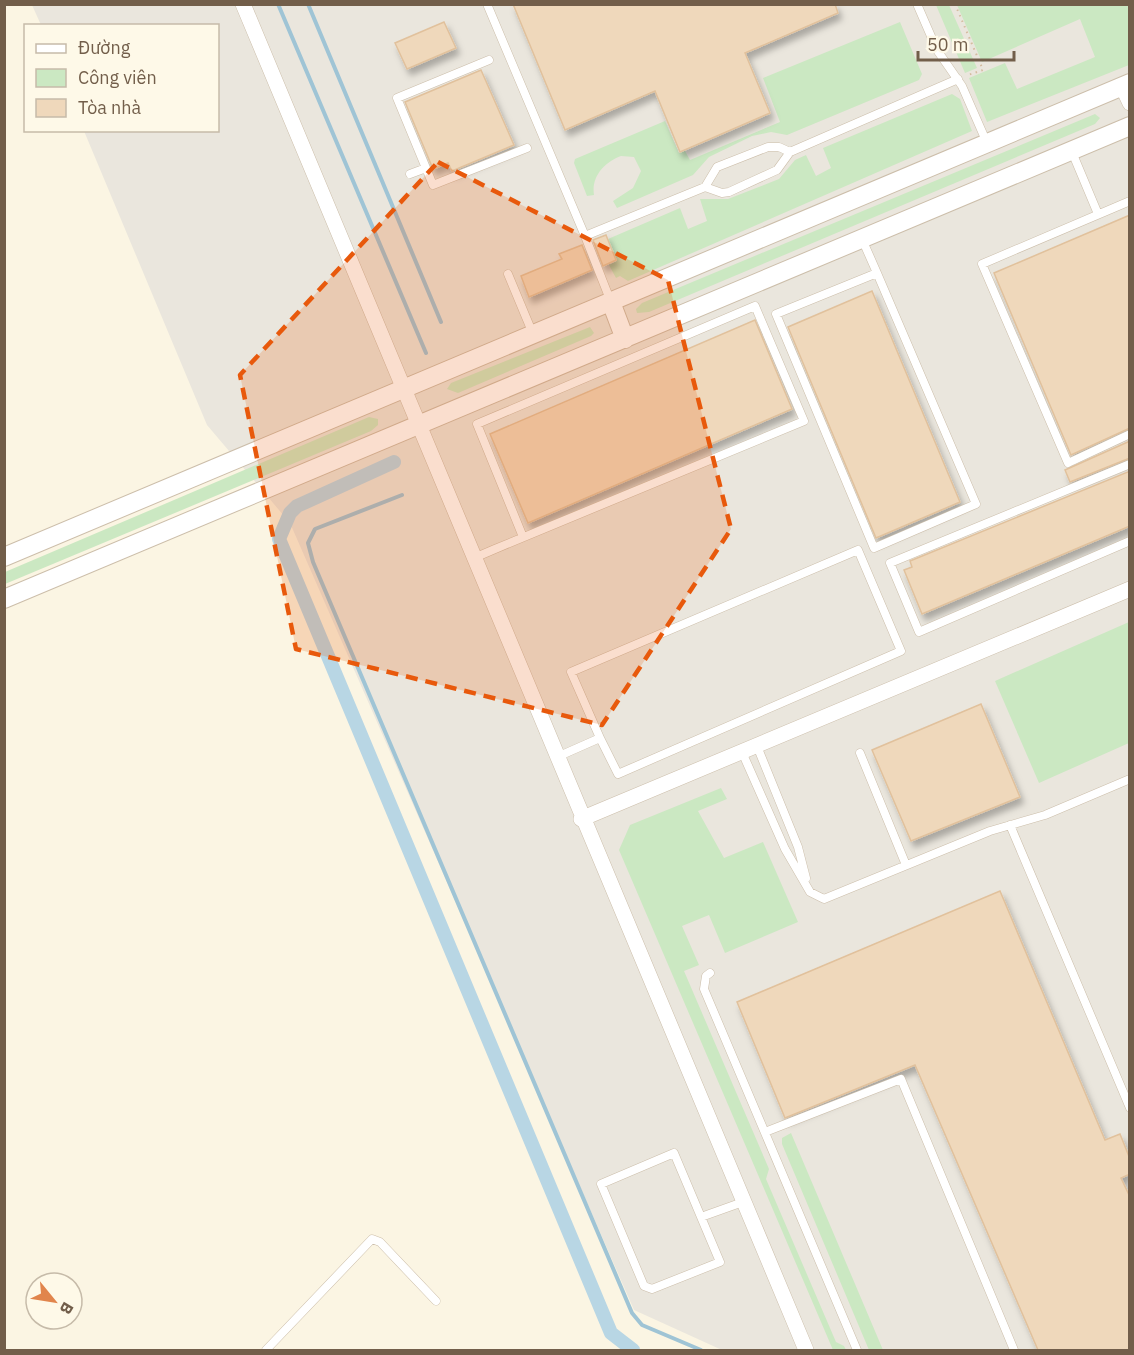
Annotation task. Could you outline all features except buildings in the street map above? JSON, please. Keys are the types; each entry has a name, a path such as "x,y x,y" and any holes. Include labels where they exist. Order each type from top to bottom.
{"street":[{"path":"243,4 405,388 581,819 806,1350"},
{"path":"4,557 987,143 1127,91"},
{"path":"4,599 1130,126"},
{"path":"611,302 625,339"},
{"path":"581,819 1130,589"}],"lane":[{"path":"487,4 611,302"},
{"path":"917,4 937,50 958,79 987,143"},
{"path":"489,60 397,98 433,185 527,148"},
{"path":"705,187 722,193 729,192 777,170 790,152 958,79"},
{"path":"585,236 705,187 717,167 768,147 779,147 790,152"},
{"path":"1071,151 1098,214"},
{"path":"410,174 426,168"},
{"path":"1130,201 982,264 1068,463 1130,434"},
{"path":"862,239 877,273 976,504 874,548 776,314 877,273"},
{"path":"508,274 533,335"},
{"path":"474,558 804,421 756,306 477,424 523,537"},
{"path":"1130,464 890,563 919,632 1130,541"},
{"path":"858,550 902,651 618,774 600,738 571,672 858,550"},
{"path":"556,758 600,738"},
{"path":"757,746 798,847 808,888"},
{"path":"742,752 786,849 814,896 824,899 1010,825 1045,815 1130,779"},
{"path":"860,753 906,866"},
{"path":"1010,825 1130,1108"},
{"path":"710,973 706,976 704,989 857,1350"},
{"path":"765,1132 901,1079 1014,1350"},
{"path":"674,1153 701,1217 720,1262 652,1289 644,1286 601,1184 674,1153"},
{"path":"701,1217 743,1202"},
{"path":"266,1350 372,1239 380,1242 436,1300"}],"path":[{"path":"955,4 983,70 968,75"}],"highlighted area":[{"path":"438,162 668,280 731,529 602,725 296,649 240,375"}],"shaded area":[{"path":"32,5 1129,5 1129,1350 722,1350 634,1310 290,523 207,425 84,132 219,132 219,24 41,24"}],"green space":[{"path":"936,5 949,5 977,68 965,73"},
{"path":"957,5 1129,5 1129,65 987,122 969,78 1005,63 1017,89 1095,57 1080,19 982,62"},
{"path":"900,22 922,74 919,80 787,135 771,132 752,136 709,157 693,175 617,208 613,201 633,188 641,171 634,157 621,156 600,171 595,182 594,195 587,196 574,163 575,159 665,121 679,153 685,151 690,160 780,122 763,78"},
{"path":"952,94 960,99 972,131 628,281 620,276 616,278 609,265 617,261 608,239 680,208 688,229 707,221 700,199 728,199 779,179 795,160 806,155 816,176 831,168 823,148"},
{"path":"1095,114 1100,118 1095,124 649,312 637,313 636,309 642,303"},
{"path":"590,327 594,333 591,336 458,393 447,389 451,383"},
{"path":"369,417 378,419 378,425 371,431 5,584 5,572"},
{"path":"1129,622 1129,743 1039,783 995,681"},
{"path":"721,788 727,799 698,811 724,858 763,842 798,922 725,953 709,915 682,926 699,965 684,971 769,1169 766,1179 836,1342 844,1346 846,1350 833,1350 619,850 630,825"},
{"path":"791,1133 883,1350 869,1350 782,1144 782,1138"}],"waterway":[{"path":"278,4 426,353"},
{"path":"308,4 441,322"},
{"path":"394,462 297,506 290,513 279,539 611,1333 633,1350"},
{"path":"402,495 315,529 308,543 313,562 632,1313 642,1325 701,1350"}]}
